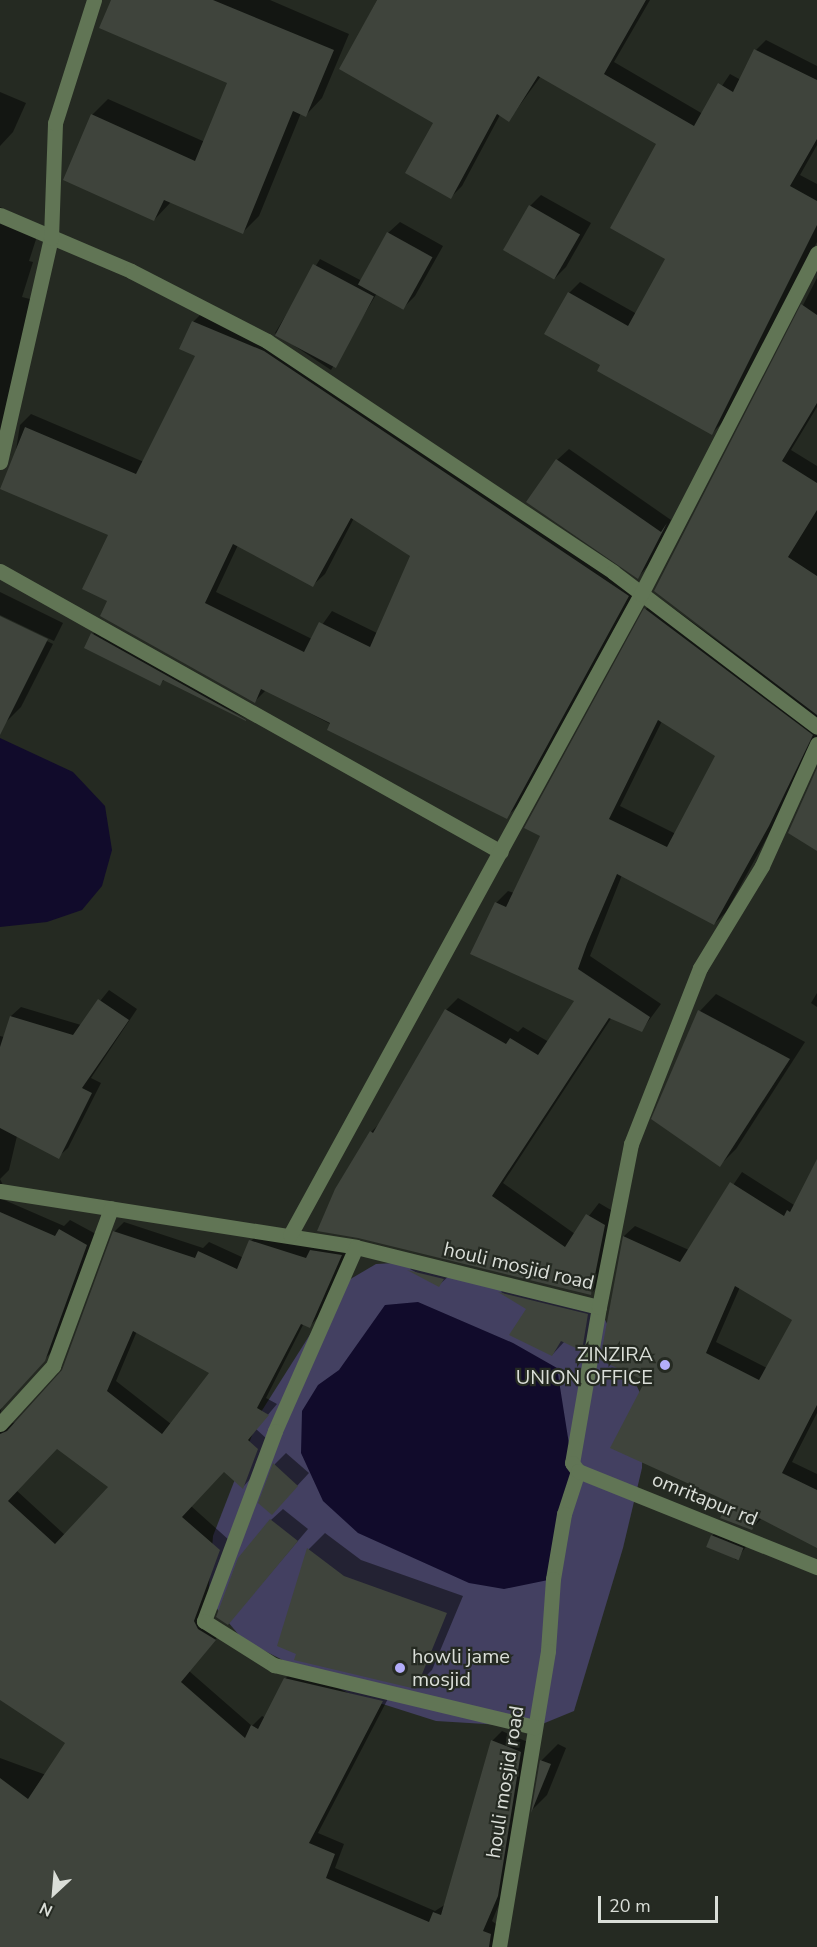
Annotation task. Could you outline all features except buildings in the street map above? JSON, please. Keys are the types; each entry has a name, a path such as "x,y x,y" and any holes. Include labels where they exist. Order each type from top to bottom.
{"street":[{"path":"0,462 51,238 55,123 94,0"},
{"path":"0,215 131,271 267,341 418,438 641,594 817,727"},
{"path":"290,1235 641,594 817,253"},
{"path":"0,571 501,852"},
{"path":"599,1307 631,1144 700,968 762,866 817,744"},
{"name":"houli mosjid road","path":"0,1191 356,1247 599,1307 572,1463 578,1471 562,1525 535,1727 499,1947"},
{"path":"0,1424 53,1366 111,1208"},
{"path":"356,1247 275,1431 204,1621 274,1665 535,1727"},
{"name":"omritapur rd","path":"578,1471 817,1567"}],"shaded area":[{"path":"0,738 73,772 105,806 112,850 102,886 82,910 47,922 0,927"},
{"path":"413,1262 599,1307 643,1399 642,1468 623,1548 574,1711 535,1727 436,1721 348,1693 243,1640 208,1598 213,1536 261,1412 342,1284 376,1264"},
{"path":"418,1302 513,1343 557,1368 572,1463 553,1579 504,1589 469,1583 358,1533 323,1501 301,1453 302,1411 318,1385 339,1370 385,1305"}],"place":[{"name":"ZINZIRA UNION OFFICE","path":"665,1365"},
{"name":"howli jame mosjid","path":"400,1668"}]}
